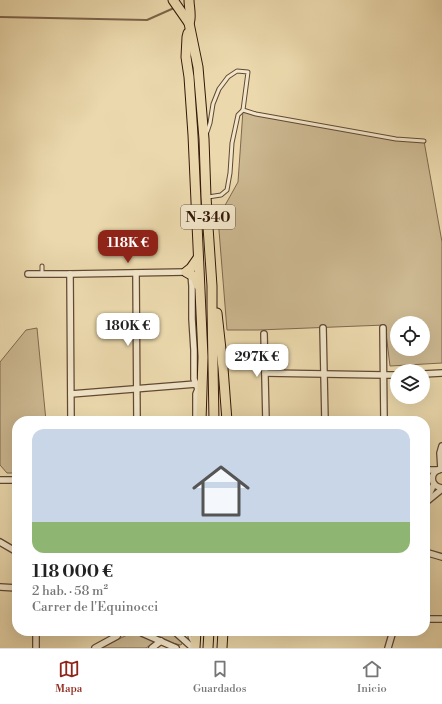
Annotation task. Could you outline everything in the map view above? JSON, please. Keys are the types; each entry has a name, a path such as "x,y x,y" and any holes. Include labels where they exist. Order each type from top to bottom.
{"main road":[{"name":"N-340","path":"173,0 189,26 198,68 204,138 212,296 214,416"},
{"name":"N-340","path":"189,0 191,19 189,26"},
{"path":"189,26 186,57 189,77 193,135 203,357 201,416"},
{"path":"198,258 188,273 195,277 200,294"},
{"path":"212,296 216,306 221,346 227,416"},
{"path":"194,648 195,636"},
{"path":"208,648 209,636"},
{"path":"222,648 223,636"}],"street":[{"path":"136,273 137,416"},
{"path":"28,274 188,273 192,286 194,373 198,389 196,394 196,416"},
{"path":"70,274 71,416"},
{"path":"324,328 325,416"},
{"path":"383,328 384,416"},
{"path":"264,334 266,416"},
{"path":"196,384 199,377 200,362 203,357"},
{"path":"430,374 442,373"},
{"path":"265,374 390,375"},
{"path":"71,394 196,384"},
{"path":"430,499 442,489 437,487 432,481 435,472 440,470 440,453 442,446"},
{"path":"0,480 12,480"},
{"path":"430,492 434,484"},
{"path":"0,542 12,549"},
{"path":"430,553 442,557"},
{"path":"0,587 12,588"},
{"path":"430,619 442,619"},
{"path":"36,636 36,648"},
{"path":"95,648 117,636"},
{"path":"149,636 176,648"},
{"path":"180,636 194,648"},
{"path":"388,648 392,636"},
{"path":"152,648 161,641"}],"lane":[{"path":"204,138 210,123 212,104 220,89 228,77 237,71 248,72 243,110 238,115 232,143 230,174 227,190 220,195 206,197"},
{"path":"243,110 256,114 396,139 424,140"},
{"path":"42,266 42,274"},
{"path":"190,636 194,648"}],"shaded area":[{"path":"243,110 396,139 424,141 442,242 442,363 390,364 390,366 385,325 227,330 218,218 238,182"},
{"path":"37,328 46,416 12,416 12,473 7,473 0,465 0,362 26,330"},
{"path":"125,636 144,636 155,642 146,648 101,648"},
{"path":"157,636 177,636 183,642 181,645 172,643"}],"waterway":[{"path":"0,17 147,20 174,8"}]}
